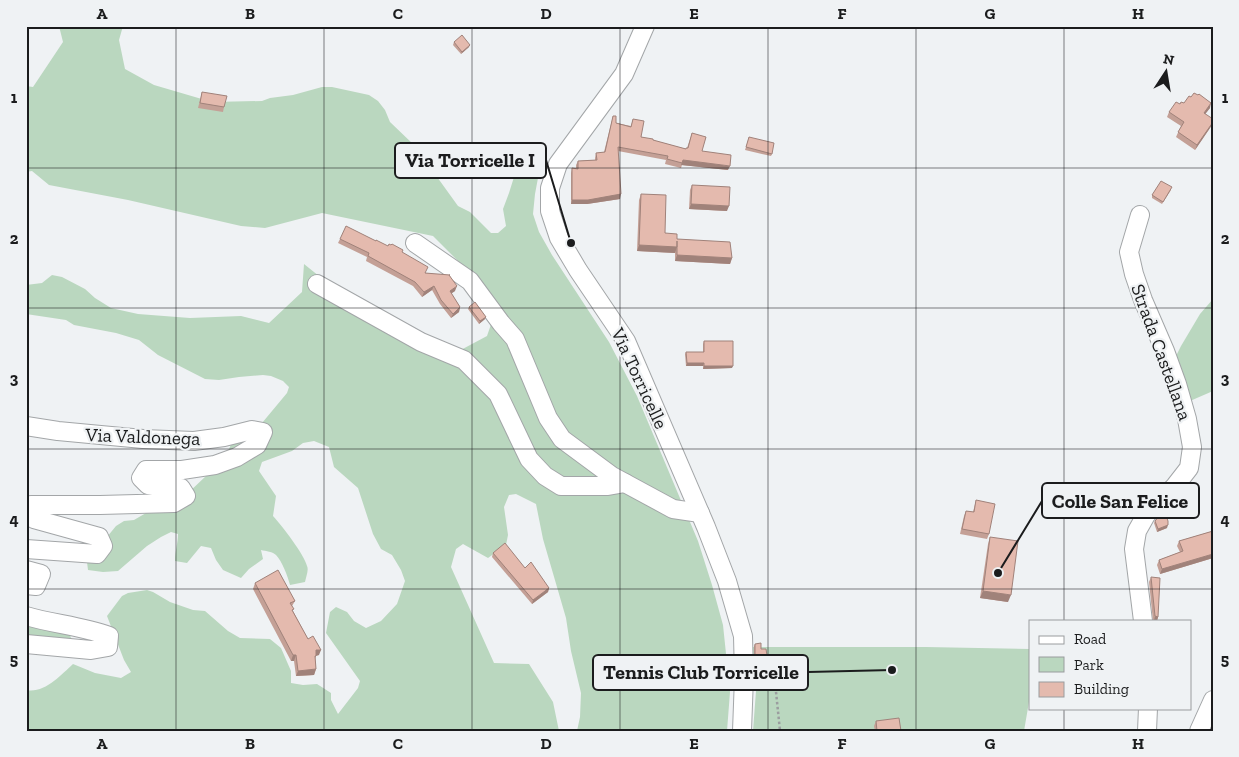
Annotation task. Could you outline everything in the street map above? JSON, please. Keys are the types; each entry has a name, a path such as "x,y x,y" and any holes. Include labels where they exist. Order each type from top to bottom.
{"street":[{"name":"Via Torricelle","path":"645,26 624,74 558,164 550,188 550,211 559,238 578,270 626,341 727,581 743,636 742,731"},
{"name":"Strada Castellana","path":"1140,216 1129,252 1143,300 1177,384 1192,447 1189,468 1176,486 1146,515 1137,531 1134,550 1143,620"},
{"path":"415,243 470,280 515,339 548,418 562,439 625,484 673,508 700,513"},
{"path":"317,284 421,342 464,360 498,394 529,459 545,476 561,486 625,484"},
{"name":"Via Valdonega","path":"26,426 143,439 194,441 252,430 263,432 256,445 238,456 215,465 182,470 146,470 141,478 148,485 181,488 186,496 174,503 31,505 26,510 34,519 99,537 103,546 96,554 26,549"},
{"path":"26,570 41,574 36,586 26,586"},
{"path":"26,616 109,636 108,647 91,650 26,644"},
{"path":"1200,731 1213,700"},
{"path":"1148,710 1148,731"}],"path":[{"path":"773,662 780,731"}],"green space":[{"path":"59,26 123,26 119,40 125,69 154,85 212,102 262,101 322,87 332,87 369,95 378,101 385,110 390,122 414,145 458,206 470,212 491,233 498,233 506,226 503,209 520,158 533,149 542,156 546,162 538,178 533,214 539,232 609,342 637,396 698,541 723,625 730,692 727,731 577,731 580,717 581,693 571,651 566,618 543,539 536,504 516,494 509,495 504,507 508,535 506,545 488,558 463,544 456,549 451,567 494,663 529,664 553,702 559,731 26,731 26,690 39,689 46,686 73,664 95,673 121,678 131,672 124,660 107,616 122,596 128,593 147,590 170,602 193,610 205,611 228,631 240,638 270,639 281,648 291,671 291,683 303,685 317,684 331,693 331,700 338,714 358,688 360,681 326,633 330,612 336,607 347,612 354,621 366,628 381,621 397,604 405,581 392,555 381,549 373,534 358,488 334,467 329,447 314,441 303,443 292,451 262,462 259,471 276,496 273,516 292,540 308,568 305,582 290,585 276,555 261,550 263,559 249,569 241,578 223,570 211,548 201,546 187,563 175,561 178,534 171,532 147,546 118,571 88,570 86,554 107,537 116,526 124,521 134,520 170,499 187,494 206,476 222,465 236,433 250,425 262,423 287,393 289,387 283,381 263,375 219,380 205,379 158,355 139,340 116,333 74,325 66,320 26,314 26,285 42,283 52,275 62,277 85,289 111,308 138,314 190,318 241,316 269,323 302,292 304,264 360,309 457,352 487,336 498,304 433,236 322,213 265,228 241,226 128,200 49,185 32,171 26,172 26,86 33,87 63,42"},
{"path":"1213,299 1213,391 1190,401 1177,366 1177,354 1200,314"},
{"path":"26,613 67,629 72,640 26,636"},
{"path":"752,647 1029,649 1029,702 1024,731 753,731 756,691"}],"building":[{"path":"462,35 470,45 462,52 454,42"},
{"path":"202,92 227,96 224,107 200,103"},
{"path":"1194,93 1199,94 1211,103 1204,113 1213,119 1213,122 1197,145 1178,132 1184,122 1169,112 1176,102 1184,103"},
{"path":"613,116 616,116 616,123 631,127 633,119 644,121 641,137 686,149 688,148 692,133 706,137 702,151 731,155 730,166 683,160 682,163 667,159 668,156 618,147 621,194 588,200 572,200 572,168 578,169 578,161 597,160 596,153 605,152"},
{"path":"749,137 774,143 772,154 746,147"},
{"path":"1161,181 1172,187 1163,202 1152,195"},
{"path":"692,185 730,187 729,206 691,204"},
{"path":"641,194 666,195 665,233 677,234 677,239 730,242 732,258 677,255 677,247 639,245"},
{"path":"346,226 376,241 388,246 392,244 403,250 402,252 428,267 425,273 450,275 457,286 450,291 460,307 453,314 441,300 434,286 424,292 415,282 368,256 369,253 340,239"},
{"path":"475,302 486,317 480,321 469,307"},
{"path":"704,341 733,341 733,366 704,366 704,363 687,363 686,352 704,352"},
{"path":"976,500 995,504 989,534 962,529 966,511 974,512"},
{"path":"1164,511 1168,525 1158,529 1155,521"},
{"path":"1213,531 1213,554 1162,569 1159,560 1183,551 1179,541"},
{"path":"990,537 1018,541 1011,595 983,591"},
{"path":"505,543 525,568 531,562 549,588 533,600 493,553"},
{"path":"278,570 295,601 290,603 294,609 292,610 308,639 313,636 321,650 316,650 316,669 298,671 296,655 293,655 255,583"},
{"path":"1151,577 1160,578 1158,617 1155,616"},
{"path":"761,643 761,649 766,649 768,662 755,663 755,644"},
{"path":"899,718 901,731 877,731 876,721"}],"place":[{"name":"Via Torricelle I","path":"571,243"},
{"name":"Colle San Felice","path":"998,573"},
{"name":"Tennis Club Torricelle","path":"892,670"}]}
